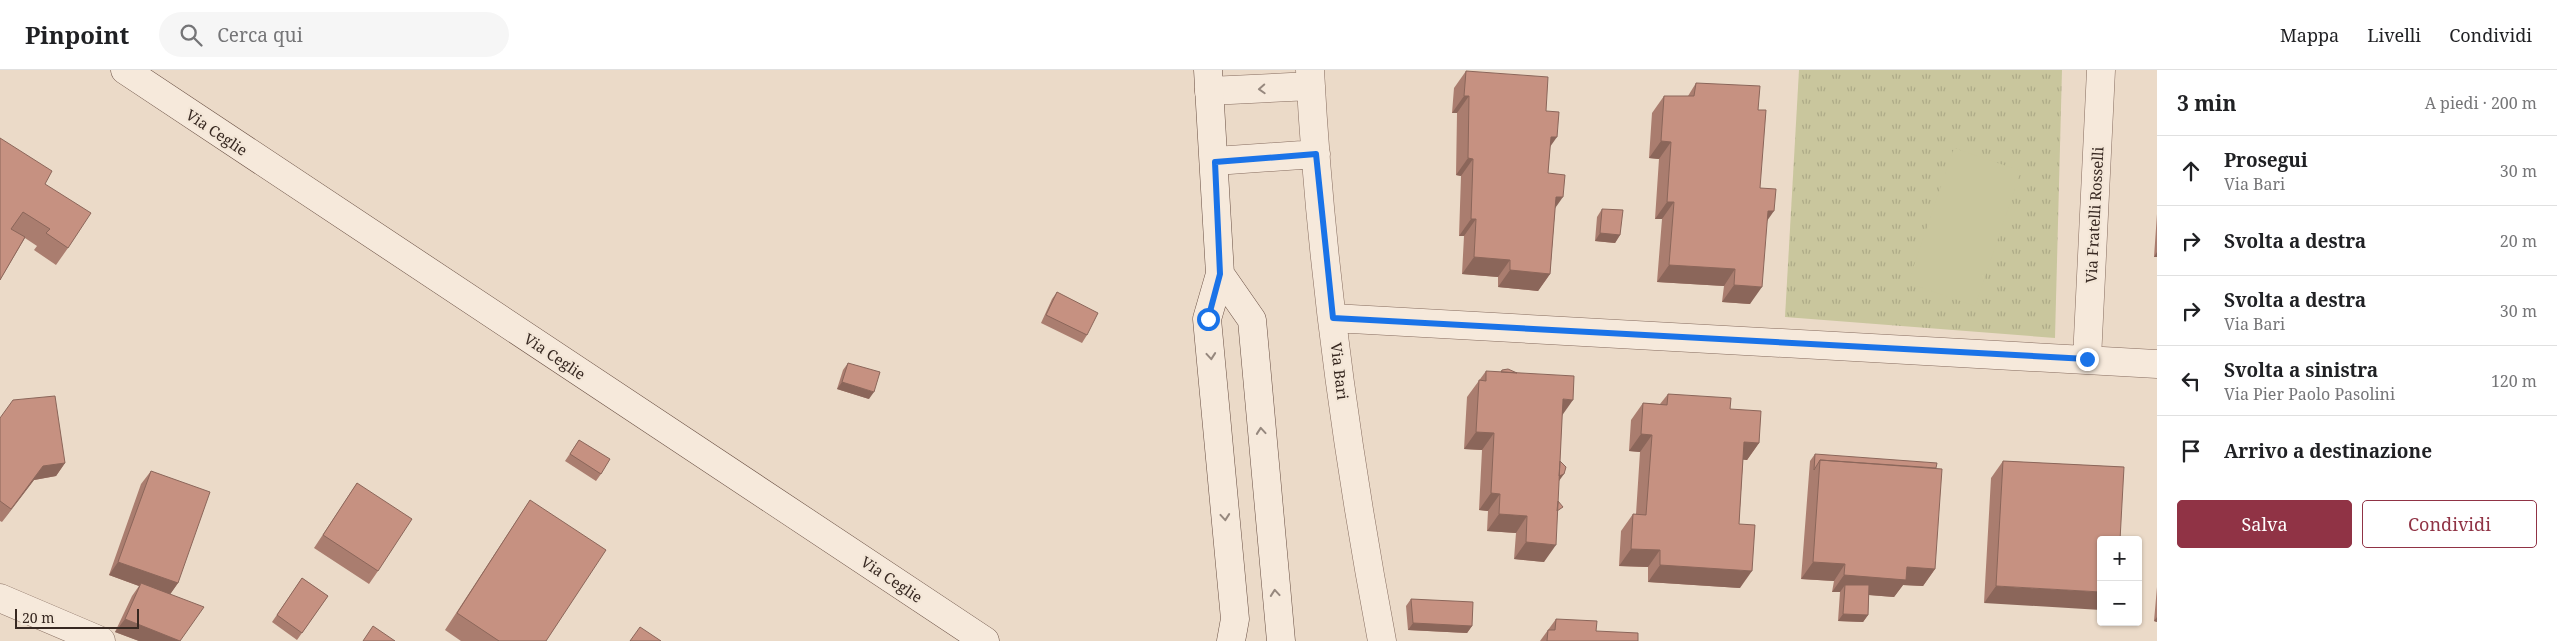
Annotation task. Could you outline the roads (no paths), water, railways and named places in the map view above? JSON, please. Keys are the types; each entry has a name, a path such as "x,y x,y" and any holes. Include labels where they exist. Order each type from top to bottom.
{"street":[{"name":"Via Ceglie","path":"125,70 985,641"},
{"name":"Via Fratelli Rosselli","path":"2087,359 2101,70"},
{"path":"1231,641 1234,619 1208,319 1220,274 1209,81 1310,78"},
{"name":"Via Bari","path":"1310,78 1333,318 1358,508 1382,641"},
{"path":"1215,162 1316,154"},
{"path":"1220,274 1252,320 1281,641"},
{"path":"1333,318 2157,364"},
{"path":"0,598 101,641"}]}
